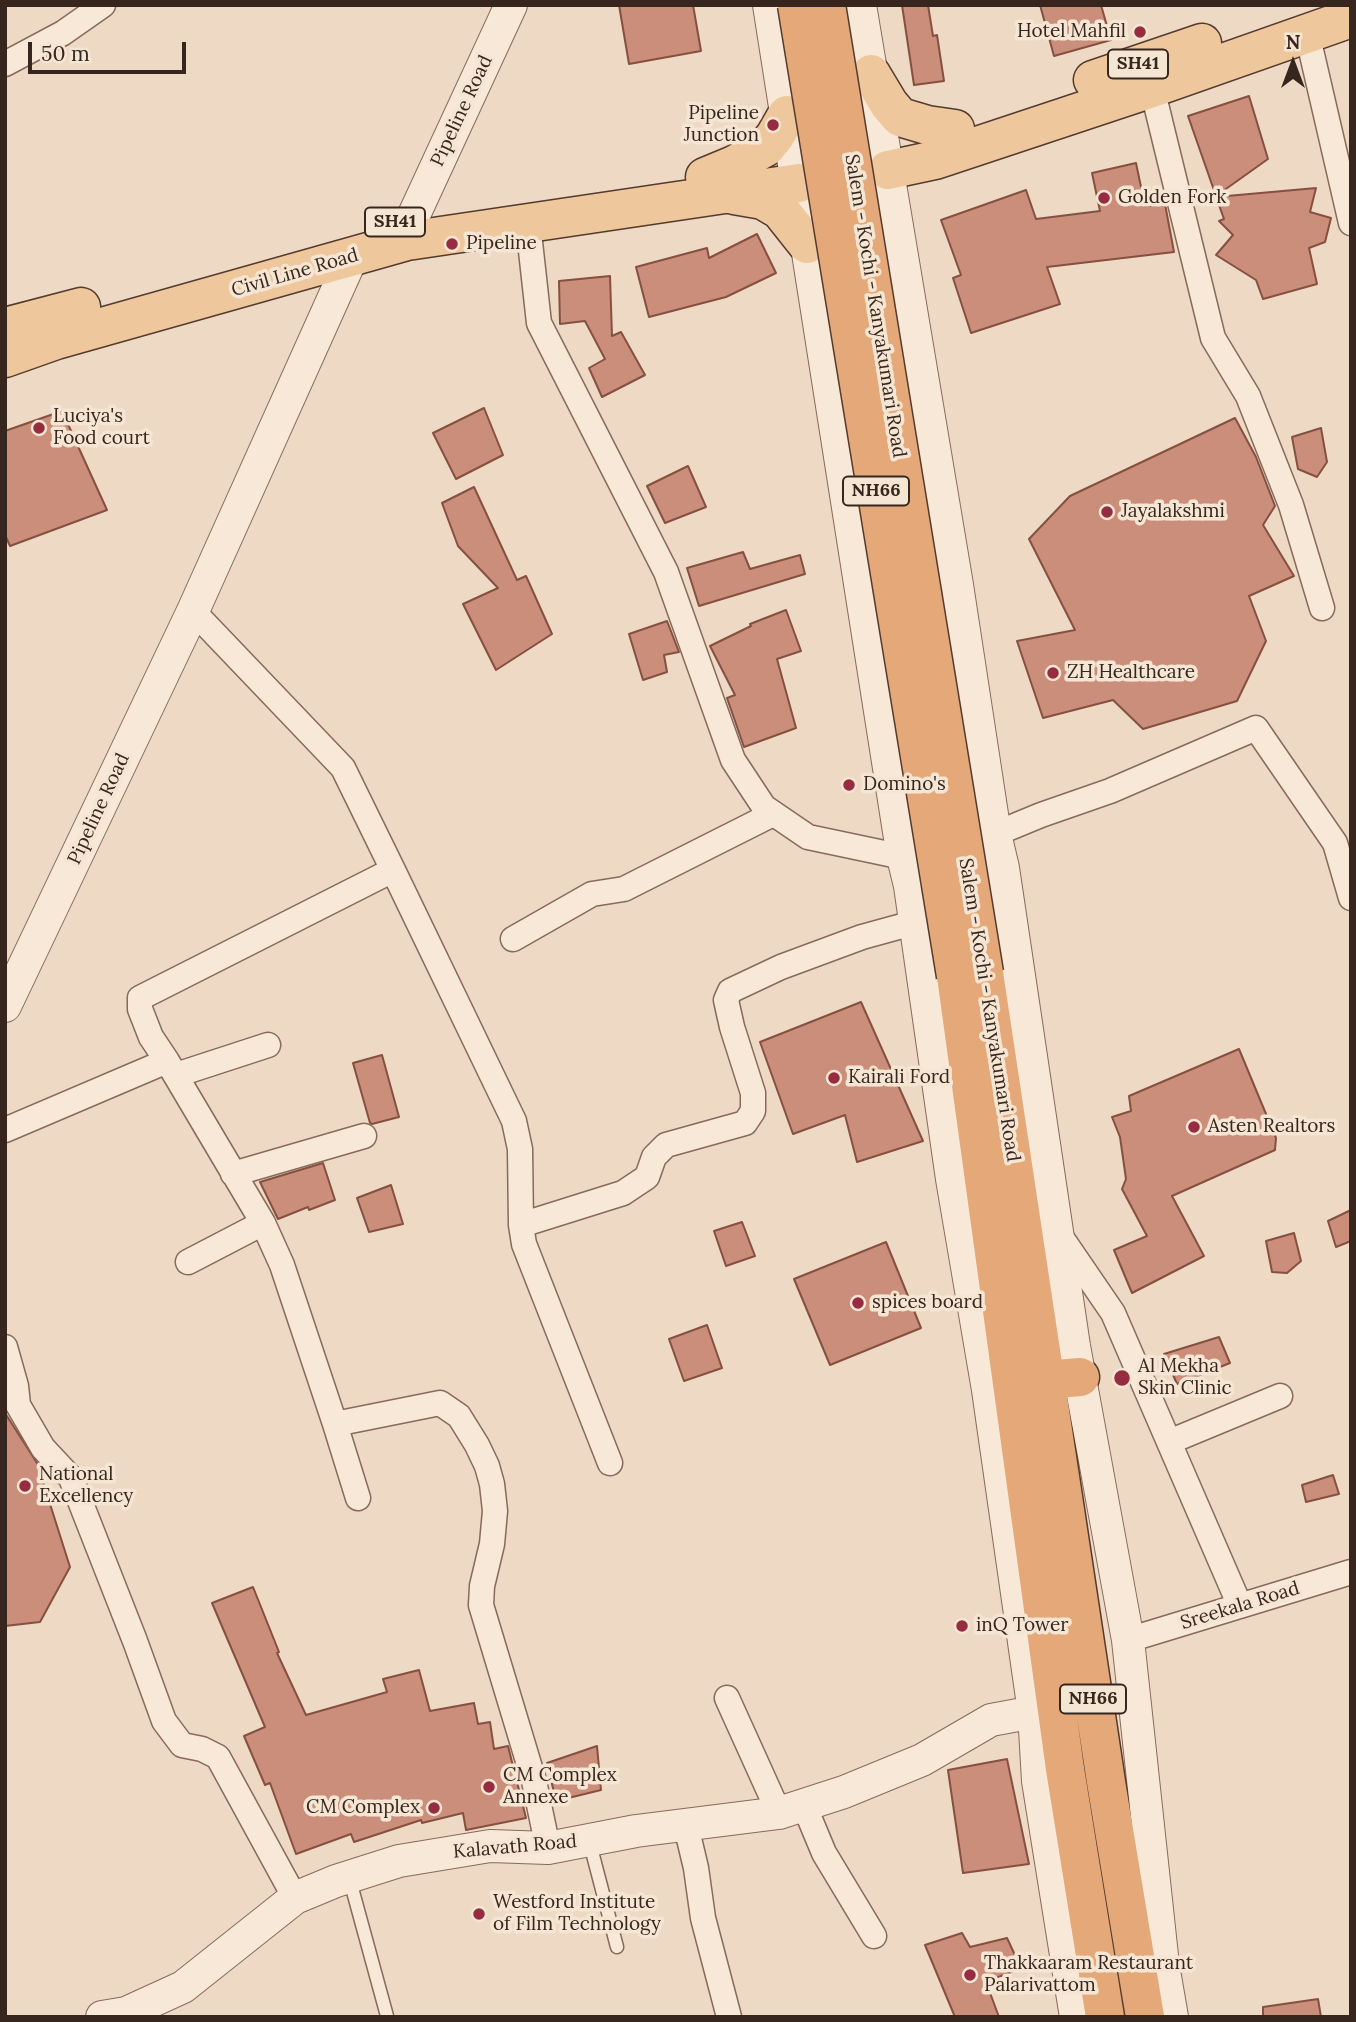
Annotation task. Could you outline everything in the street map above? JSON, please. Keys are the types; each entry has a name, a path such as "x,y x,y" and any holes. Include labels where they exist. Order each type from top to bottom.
{"highway":[{"name":"Salem - Kochi - Kanyakumari Road","path":"797,5 956,976 1106,1782 1144,2017"},
{"name":"Salem - Kochi - Kanyakumari Road","path":"825,5 984,973 1032,1383 1065,1769 1105,2017"}],"main road":[{"name":"SH41","path":"887,159 955,128 1170,54 1315,19 1351,18"},
{"name":"SH41","path":"887,159 934,160 1152,88 1315,19"},
{"path":"871,74 900,117 927,125 955,128"},
{"path":"786,115 766,147 734,165 716,186 763,200 780,210 807,244"},
{"name":"Civil Line Road","path":"5,327 413,217 716,186 797,174"},
{"name":"Civil Line Road","path":"5,358 56,340 407,241 528,224 716,186"}],"street":[{"path":"5,64 63,33 103,5"},
{"name":"Pipeline Road","path":"413,217 511,5"},
{"name":"Salem - Kochi - Kanyakumari Road","path":"769,5 903,857 910,886 952,1179 1032,1383"},
{"name":"Salem - Kochi - Kanyakumari Road","path":"860,5 957,585 995,834 1003,868 1057,1231 1032,1383"},
{"path":"1315,19 1351,223"},
{"path":"1152,88 1213,338 1248,396 1291,505 1322,608"},
{"path":"528,224 539,323 666,572 733,760 764,807 808,837 903,857"},
{"name":"Pipeline Road","path":"5,1006 193,611 352,257"},
{"path":"848,506 876,516 886,515 918,510 940,492"},
{"path":"863,599 884,585 932,579 957,585"},
{"path":"193,611 343,768 394,870 514,1121 520,1149 521,1225 524,1244 610,1463"},
{"path":"995,834 1110,791 1256,728 1335,843 1351,898"},
{"path":"513,939 592,894 624,889 773,814"},
{"path":"358,1498 282,1265 263,1223 151,1037 139,1009 140,998 394,870"},
{"path":"521,1225 623,1193 647,1177 654,1157 666,1145 745,1123 753,1111 753,1093 732,1027 726,1000 730,991 781,967 862,937 914,923"},
{"path":"5,1130 171,1068 268,1045"},
{"path":"233,1174 364,1136"},
{"path":"188,1262 263,1223"},
{"path":"1057,1231 1113,1313 1240,1606"},
{"path":"5,1348 16,1386 18,1405 43,1448 71,1478 164,1721 183,1745 202,1749 218,1757 295,1898"},
{"path":"1032,1383 1128,1640 1163,1965 1172,2017"},
{"path":"1032,1383 1034,1712 1038,1781 1076,2017"},
{"path":"1169,1442 1280,1396"},
{"path":"335,1424 440,1403 459,1416 477,1445 487,1466 495,1511 481,1605 534,1781 548,1848"},
{"name":"Sreekala Road","path":"1128,1640 1351,1572"},
{"path":"727,1698 792,1809 824,1853 874,1936"},
{"name":"Kalavath Road","path":"102,2017 160,2008 295,1898 349,1877 399,1861 490,1846 548,1848 636,1831 792,1809 844,1792 922,1759 991,1720 1034,1712"},
{"path":"686,1826 704,1918 729,2017"}],"lane":[{"path":"589,1840 617,1947"},
{"path":"349,1877 387,2016"}],"building":[{"path":"619,5 693,5 701,51 629,64"},
{"path":"902,5 928,5 933,36 937,35 944,81 914,85"},
{"path":"1040,5 1101,5 1111,40 1054,56"},
{"path":"1249,96 1268,159 1216,196 1188,116"},
{"path":"1136,163 1145,206 1165,204 1174,252 1047,267 1060,304 971,333 953,278 961,275 941,220 1026,190 1036,219 1100,211 1092,173"},
{"path":"1316,188 1310,212 1331,218 1325,242 1309,248 1317,284 1263,299 1256,280 1216,255 1233,235 1219,221 1224,219 1216,197"},
{"path":"757,234 776,273 726,297 649,317 636,267 707,248 709,258"},
{"path":"610,276 612,336 621,332 645,375 602,397 589,368 605,359 585,321 560,324 559,281"},
{"path":"484,408 503,455 456,479 433,433"},
{"path":"62,411 107,510 10,546 5,535 5,431"},
{"path":"1235,418 1256,457 1275,506 1263,525 1294,576 1249,596 1266,641 1237,701 1143,729 1113,700 1043,718 1017,641 1075,630 1029,539 1070,496"},
{"path":"1321,428 1327,462 1317,477 1298,469 1292,437"},
{"path":"688,466 706,507 665,523 647,486"},
{"path":"474,487 517,580 526,576 552,634 496,670 463,604 498,588 458,546 442,503"},
{"path":"743,552 750,569 800,555 805,574 699,606 687,568"},
{"path":"786,610 801,651 777,659 796,728 744,747 727,698 735,695 710,646 751,626 750,624"},
{"path":"667,621 679,652 664,655 667,672 643,680 629,634"},
{"name":"Kairali Ford","path":"861,1002 923,1141 857,1162 845,1115 793,1134 760,1042"},
{"name":"Asten Realtors","path":"1239,1049 1276,1138 1275,1150 1172,1196 1204,1256 1132,1293 1114,1250 1147,1236 1122,1189 1126,1179 1120,1137 1112,1117 1131,1111 1129,1096"},
{"path":"382,1055 399,1117 372,1124 353,1063"},
{"path":"323,1163 335,1200 278,1219 260,1182"},
{"path":"391,1185 403,1224 369,1232 357,1198"},
{"path":"1351,1210 1351,1241 1336,1247 1328,1221"},
{"path":"742,1222 755,1256 726,1266 714,1231"},
{"path":"1294,1233 1301,1261 1287,1273 1272,1272 1266,1241"},
{"name":"spices board","path":"886,1242 921,1328 830,1365 794,1279"},
{"path":"707,1325 722,1368 684,1381 669,1339"},
{"path":"1219,1337 1230,1363 1177,1384 1164,1354"},
{"name":"National Excellency","path":"5,1413 37,1463 70,1567 40,1622 5,1626"},
{"path":"1333,1475 1339,1494 1306,1502 1302,1485"},
{"path":"253,1587 279,1652 277,1653 306,1715 387,1692 383,1679 419,1670 430,1711 474,1703 478,1724 490,1722 494,1749 508,1746 526,1818 466,1830 463,1813 422,1823 421,1820 354,1842 351,1834 296,1854 270,1783 265,1785 244,1736 265,1727 212,1603"},
{"path":"597,1746 601,1790 556,1801 547,1763"},
{"path":"1007,1759 1029,1864 963,1873 948,1770"},
{"name":"Thakkaaram Restaurant Palarivattom","path":"962,1933 970,1947 1007,1938 1021,1968 986,1982 999,2017 955,2017 925,1945"},
{"path":"1318,1999 1321,2017 1263,2017 1263,2007"}],"place":[{"name":"Hotel Mahfil","path":"1140,32"},
{"name":"Pipeline Junction","path":"773,125"},
{"name":"Golden Fork","path":"1104,198"},
{"name":"Pipeline","path":"452,244"},
{"name":"Luciya's Food court","path":"39,428"},
{"name":"Jayalakshmi","path":"1107,512"},
{"name":"ZH Healthcare","path":"1053,673"},
{"name":"Domino's","path":"849,785"},
{"name":"Kairali Ford","path":"834,1078"},
{"name":"Asten Realtors","path":"1194,1127"},
{"name":"spices board","path":"858,1303"},
{"name":"Al Mekha Skin Clinic","path":"1122,1378"},
{"name":"National Excellency","path":"25,1486"},
{"name":"inQ Tower","path":"962,1626"},
{"name":"CM Complex Annexe","path":"489,1787"},
{"name":"CM Complex","path":"434,1808"},
{"name":"Westford Institute of Film Technology","path":"479,1914"},
{"name":"Thakkaaram Restaurant Palarivattom","path":"970,1975"}]}
